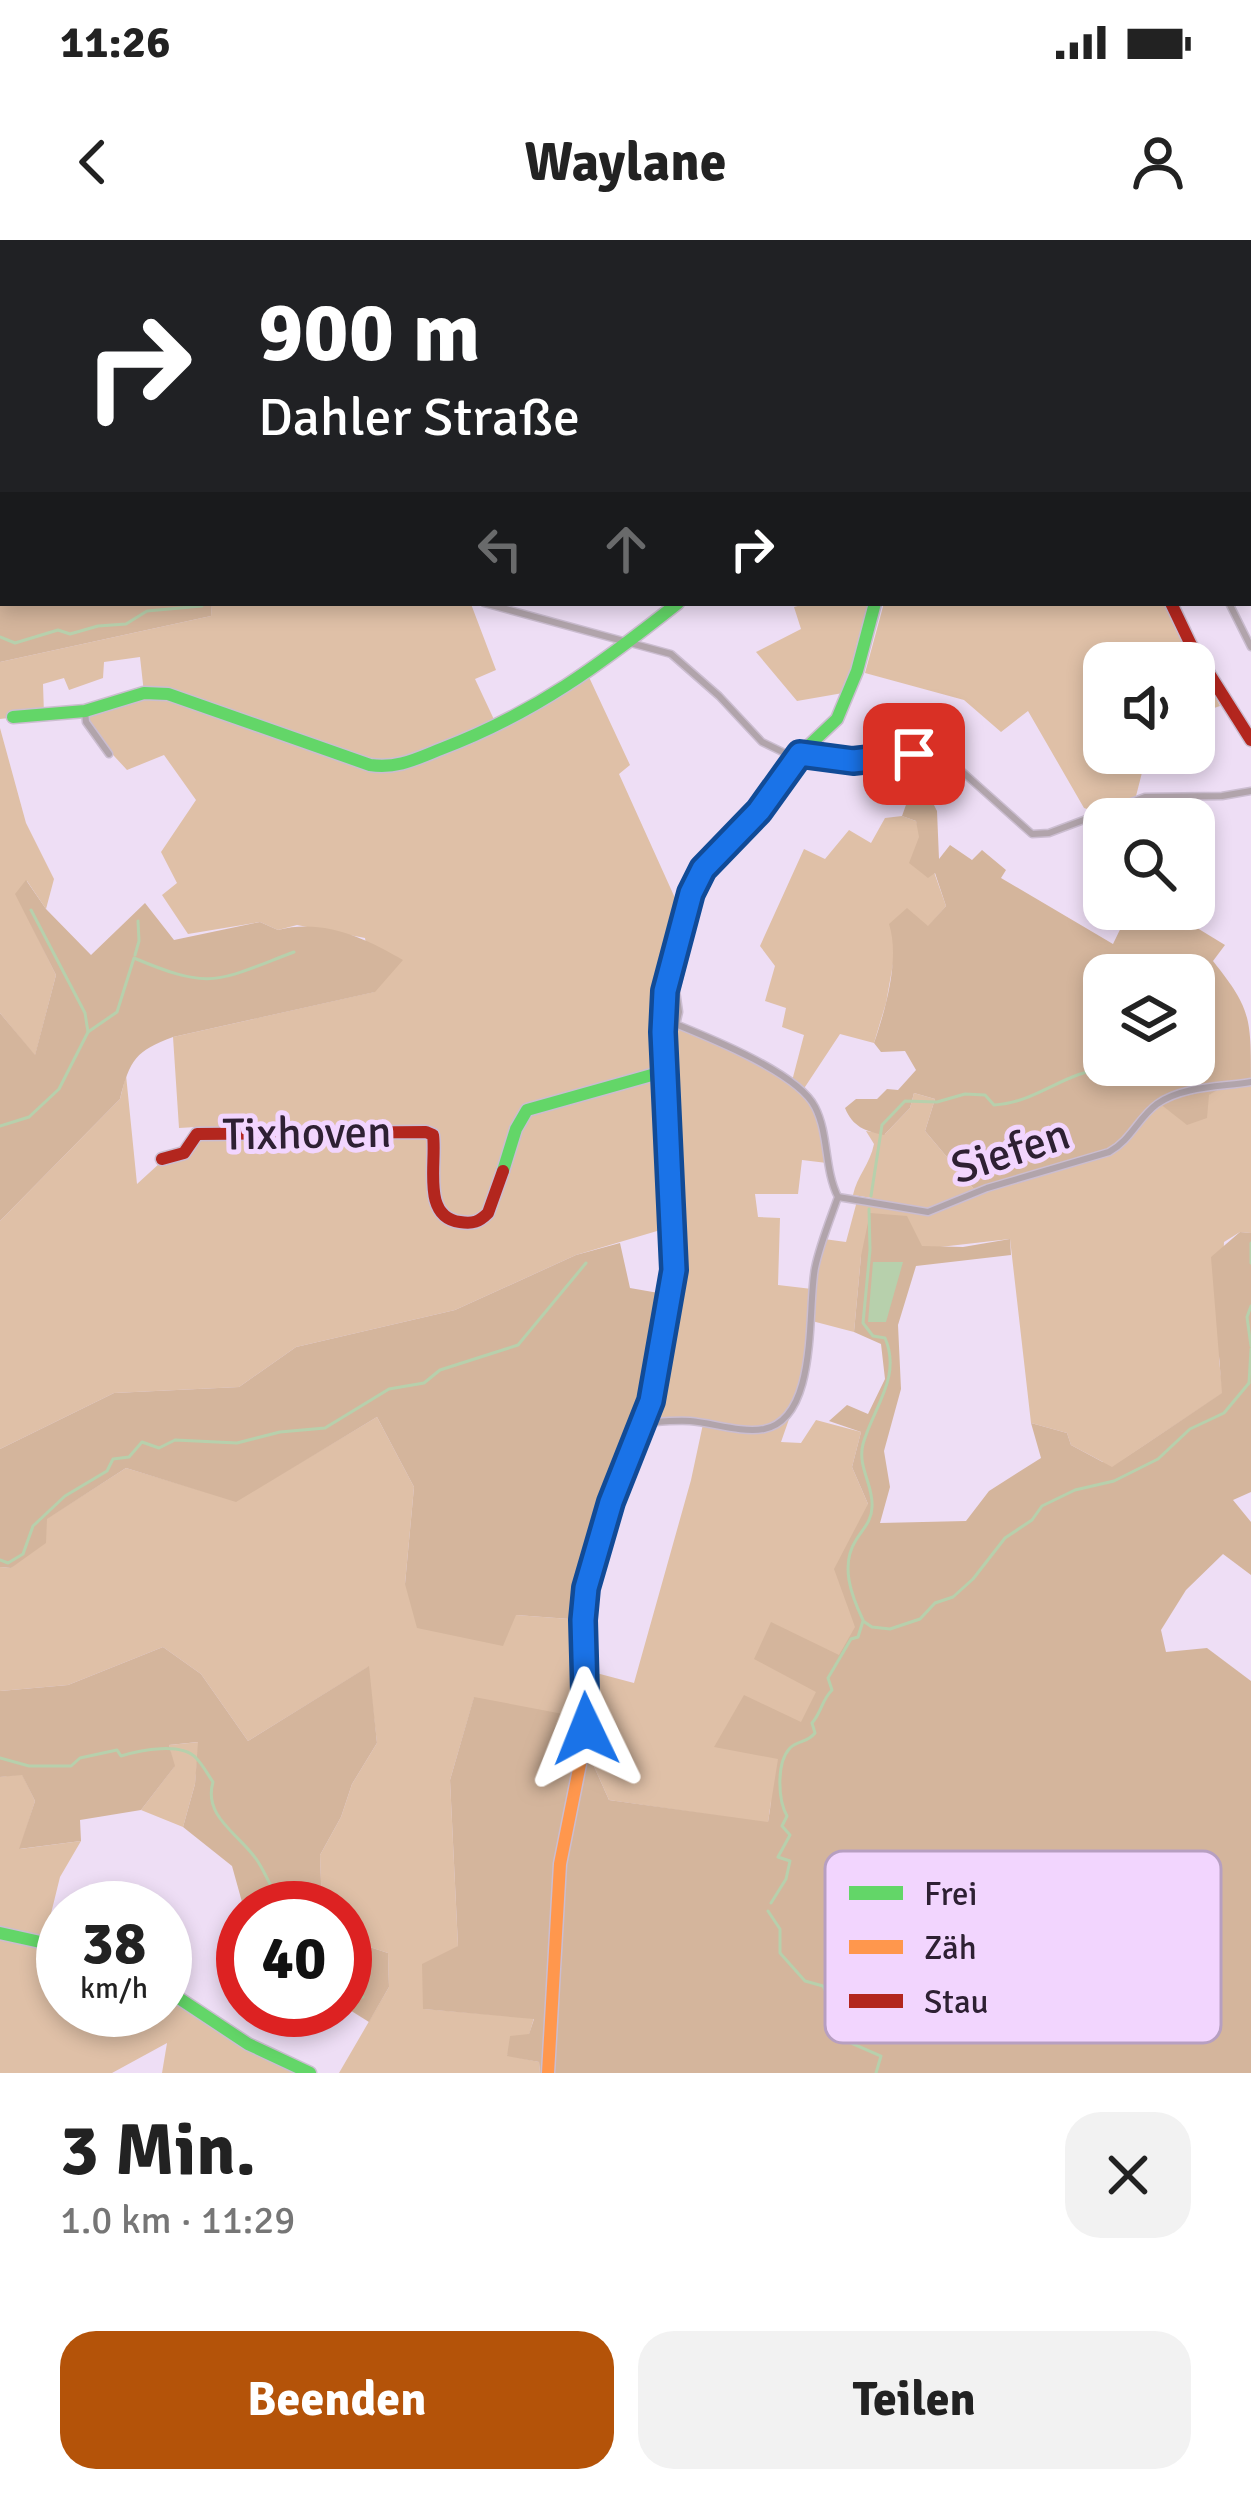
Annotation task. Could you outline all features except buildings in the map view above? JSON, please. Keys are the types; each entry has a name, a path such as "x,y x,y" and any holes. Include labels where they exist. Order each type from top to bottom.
{"street":[{"path":"496,606 671,654 762,742 799,756 836,760 914,754 948,759 1032,834 1048,833 1145,797 1251,791"},
{"path":"13,717 86,711 144,693 168,694 382,769 498,728 548,700 674,606"},
{"path":"548,2073 560,1864 586,1729 586,1588 611,1502 656,1385 676,1252 666,1070 670,1022 665,991 697,879 715,852 759,811 799,756 837,719 857,671 874,606"},
{"path":"1172,606 1191,645 1251,740"},
{"path":"1230,606 1251,647"},
{"path":"86,711 86,722 110,754"},
{"path":"670,1022 680,1012 676,991 693,928"},
{"path":"643,1423 685,1421 757,1429 775,1425 789,1414 801,1385 812,1321 814,1271 838,1197 830,1180 818,1114 802,1091 770,1070 670,1022"},
{"name":"Tixhoven","path":"162,1159 182,1156 193,1147 197,1134 426,1132 435,1139 435,1205 452,1221 471,1223 486,1217 492,1206 516,1129 527,1110 666,1070"},
{"name":"Siefen","path":"838,1197 928,1213 987,1188 1109,1152 1127,1141 1151,1110 1169,1097 1251,1082"},
{"path":"0,1933 36,1941"},
{"path":"192,2007 248,2044 310,2073"}],"shaded area":[{"path":"0,606 212,606 211,616 0,662"},
{"path":"212,606 472,606 496,670 475,679 498,728 588,675 630,765 619,774 684,918 663,1019 792,1081 804,1035 782,1027 786,1008 765,1001 775,966 760,946 804,849 825,859 849,830 871,843 885,818 902,816 916,821 946,906 928,927 896,947 874,1043 840,1034 803,1090 816,1108 827,1163 802,1160 798,1194 755,1194 758,1217 780,1218 778,1285 812,1289 824,1239 846,1242 857,1201 872,1202 872,1198 853,1195 874,1144 866,1131 885,1134 910,1108 914,1093 935,1099 925,1131 973,1188 1159,1103 1251,1082 1251,1233 1240,1232 1224,1242 1219,1360 1223,1393 1121,1461 1234,1387 1251,1249 1251,1399 765,1885 771,1801 768,1823 609,1800 592,1762 474,1698 450,1780 458,1946 424,2009 534,2018 529,2035 507,2055 539,2062 540,2073 339,2073 360,2037 372,2037 372,2016 389,1987 388,1953 372,1948 372,1881 321,1881 320,1855 352,1784 377,1743 368,1667 248,1741 201,1674 163,1647 68,1685 0,1691 0,1567 11,1568 46,1519 126,1468 236,1501 377,1417 414,1487 405,1584 516,1615 583,1620 585,1670 634,1683 703,1424 643,1423 668,1313 674,1226 576,1255 455,1310 296,1347 239,1387 114,1393 0,1449 0,1221 120,1099 126,1075 137,1184 160,1163 195,1150 196,1127 179,1128 173,1037 374,992 365,938 297,925 278,930 260,922 188,934 162,895 177,883 161,852 196,800 164,755 127,770 91,731 84,716 144,693 140,657 104,662 103,678 69,690 64,678 43,684 44,714 0,719 0,662 211,616","holes":["1010,1239 1031,1423 1067,1433 1071,1445 1103,1462 864,1582 868,1504 852,1467 861,1432 816,1420 801,1443 781,1442 801,1385 812,1321 854,1332 861,1256"]},
{"path":"871,606 843,693 797,701 756,652 801,629 794,607"},
{"path":"883,606 1169,606 1187,642 1083,642 1083,774 1142,774 1136,798 1083,798 1083,806 1028,711 1001,732 964,700 865,673"},
{"path":"0,728 26,823 54,879 46,909 27,881 16,894 56,975 35,1056 0,1013"},
{"path":"932,773 943,782 930,797 937,811 939,859 950,845 972,860 982,850 1006,870 1001,878 1113,944 1120,930 1200,930 1225,945 1215,958 1215,954 1083,954 1083,1086 1215,1086 1215,964 1246,1015 1251,1082 1225,1086 1209,1095 1207,1118 1187,1125 1159,1103 1109,1152 987,1188 973,1188 925,1131 935,1099 914,1093 910,1108 884,1135 856,1124 845,1108 856,1099 877,1099 887,1089 898,1090 916,1070 905,1051 881,1052 874,1043 892,967 889,924 907,908 928,926 946,906 935,873 928,878 909,863 919,837 916,821 902,816 907,802"},
{"path":"26,880 46,909 91,955 145,903 174,940 260,922 278,930 311,927 343,932 403,960 375,992 173,1037 151,1047 131,1065 120,1099 0,1221 0,1013 35,1055 56,975 15,894"},
{"path":"870,1213 907,1216 922,1246 963,1247 1010,1239 1011,1255 916,1266 898,1325 901,1389 884,1451 890,1487 880,1523 966,1521 989,1491 1041,1458 1031,1423 1067,1433 1071,1445 1112,1467 1222,1393 1211,1257 1240,1232 1251,1233 1251,1492 1233,1500 1251,1522 1251,1575 1223,1554 1186,1590 1161,1630 1166,1652 1207,1648 1251,1681 1251,2073 540,2073 539,2062 507,2056 510,2036 529,2034 534,2019 423,2009 422,1964 458,1946 450,1780 474,1697 584,1718 579,1750 592,1762 609,1800 768,1822 778,1759 714,1747 744,1695 801,1722 816,1692 754,1659 771,1622 839,1655 855,1627 834,1569 868,1504 852,1467 861,1432 829,1421 847,1405 868,1414 885,1379 881,1344 854,1332"},
{"path":"620,1243 630,1288 670,1295 656,1385 611,1502 583,1620 516,1615 503,1646 417,1628 405,1584 414,1487 377,1417 236,1502 126,1468 47,1519 46,1543 11,1568 0,1567 0,1449 114,1393 239,1387 296,1347 455,1310 576,1255"},
{"path":"873,1262 903,1262 886,1322 868,1322"},
{"path":"163,1647 201,1674 248,1741 369,1666 377,1743 352,1784 320,1855 321,1881 236,1881 232,1866 183,1827 195,1784 198,1742 169,1745 175,1766 141,1810 80,1820 81,1841 19,1849 35,1801 22,1775 0,1777 0,1691 68,1685"},
{"path":"199,1742 195,1784 183,1827 141,1810 174,1767 169,1745"},
{"path":"22,1774 35,1801 20,1849 81,1841 59,1881 36,1881 36,2037 192,2037 192,2008 216,2023 216,2037 242,2037 310,2073 162,2073 167,2043 112,2073 0,2073 0,1777"},
{"path":"372,1948 388,1953 389,1987 372,2017"}],"waterway":[{"path":"0,637 15,643 58,630 70,634 126,624 147,611 202,606"},
{"path":"31,910 85,1013 88,1032"},
{"path":"135,955 138,921"},
{"path":"0,1126 29,1117 59,1089 88,1032 117,1012 134,958 181,975 214,978 294,952"},
{"path":"871,1196 882,1125 905,1101 937,1102 965,1094 985,1095 994,1105 1010,1103 1083,1074"},
{"path":"863,1620 851,1590 849,1560 872,1512 862,1452 890,1366 885,1338 873,1336 863,1323 869,1209"},
{"path":"1251,1243 1251,1263"},
{"path":"0,1560 8,1563 23,1554 33,1526 65,1496 107,1471 113,1459 129,1457 142,1442 159,1448 175,1440 237,1443 280,1432 325,1428 389,1389 424,1383 440,1370 518,1345 586,1263"},
{"path":"1251,1306 1247,1317 1251,1346"},
{"path":"1249,1383 1251,1349"},
{"path":"771,1903 786,1879 790,1861 778,1857 790,1835 782,1826 787,1816 780,1791 782,1763 790,1748 815,1733 812,1723 832,1690 828,1678 851,1639 858,1637 863,1621 890,1629 920,1619 935,1603 953,1597 973,1579 1005,1538 1032,1520 1042,1506 1075,1490 1114,1481 1158,1459 1190,1429 1224,1413 1249,1383"},
{"path":"0,1758 29,1766 71,1766 80,1758 117,1750 121,1756 160,1749 189,1753 213,1782 211,1795 219,1817 253,1855 268,1881"},
{"path":"768,1911 780,1929 780,1953 805,1981 823,1986 825,1991"},
{"path":"851,2043 881,2056 876,2073"}],"traffic: fast":[{"path":"13,717 85,711 144,693 168,694 370,765 398,764 475,735 537,704 674,606"},
{"path":"673,1242 665,991 691,893 703,869 759,811 800,754 837,719 857,671 874,606"},
{"path":"503,1171 527,1110 666,1071"},
{"path":"0,1933 36,1941"},
{"path":"192,2007 248,2044 310,2073"}],"traffic: slow":[{"path":"548,2073 560,1864 587,1729 586,1588 611,1502 651,1401 674,1270 673,1242"}],"traffic: jam":[{"path":"1172,606 1191,645 1251,740"},
{"path":"162,1159 184,1153 197,1134 426,1132 433,1135 435,1200 448,1218 469,1223 488,1213 503,1171"}],"route":[{"path":"586,1729 586,1588 611,1502 651,1401 674,1270 663,1010 691,893 708,860 759,811 800,754 853,761 914,754"}]}
